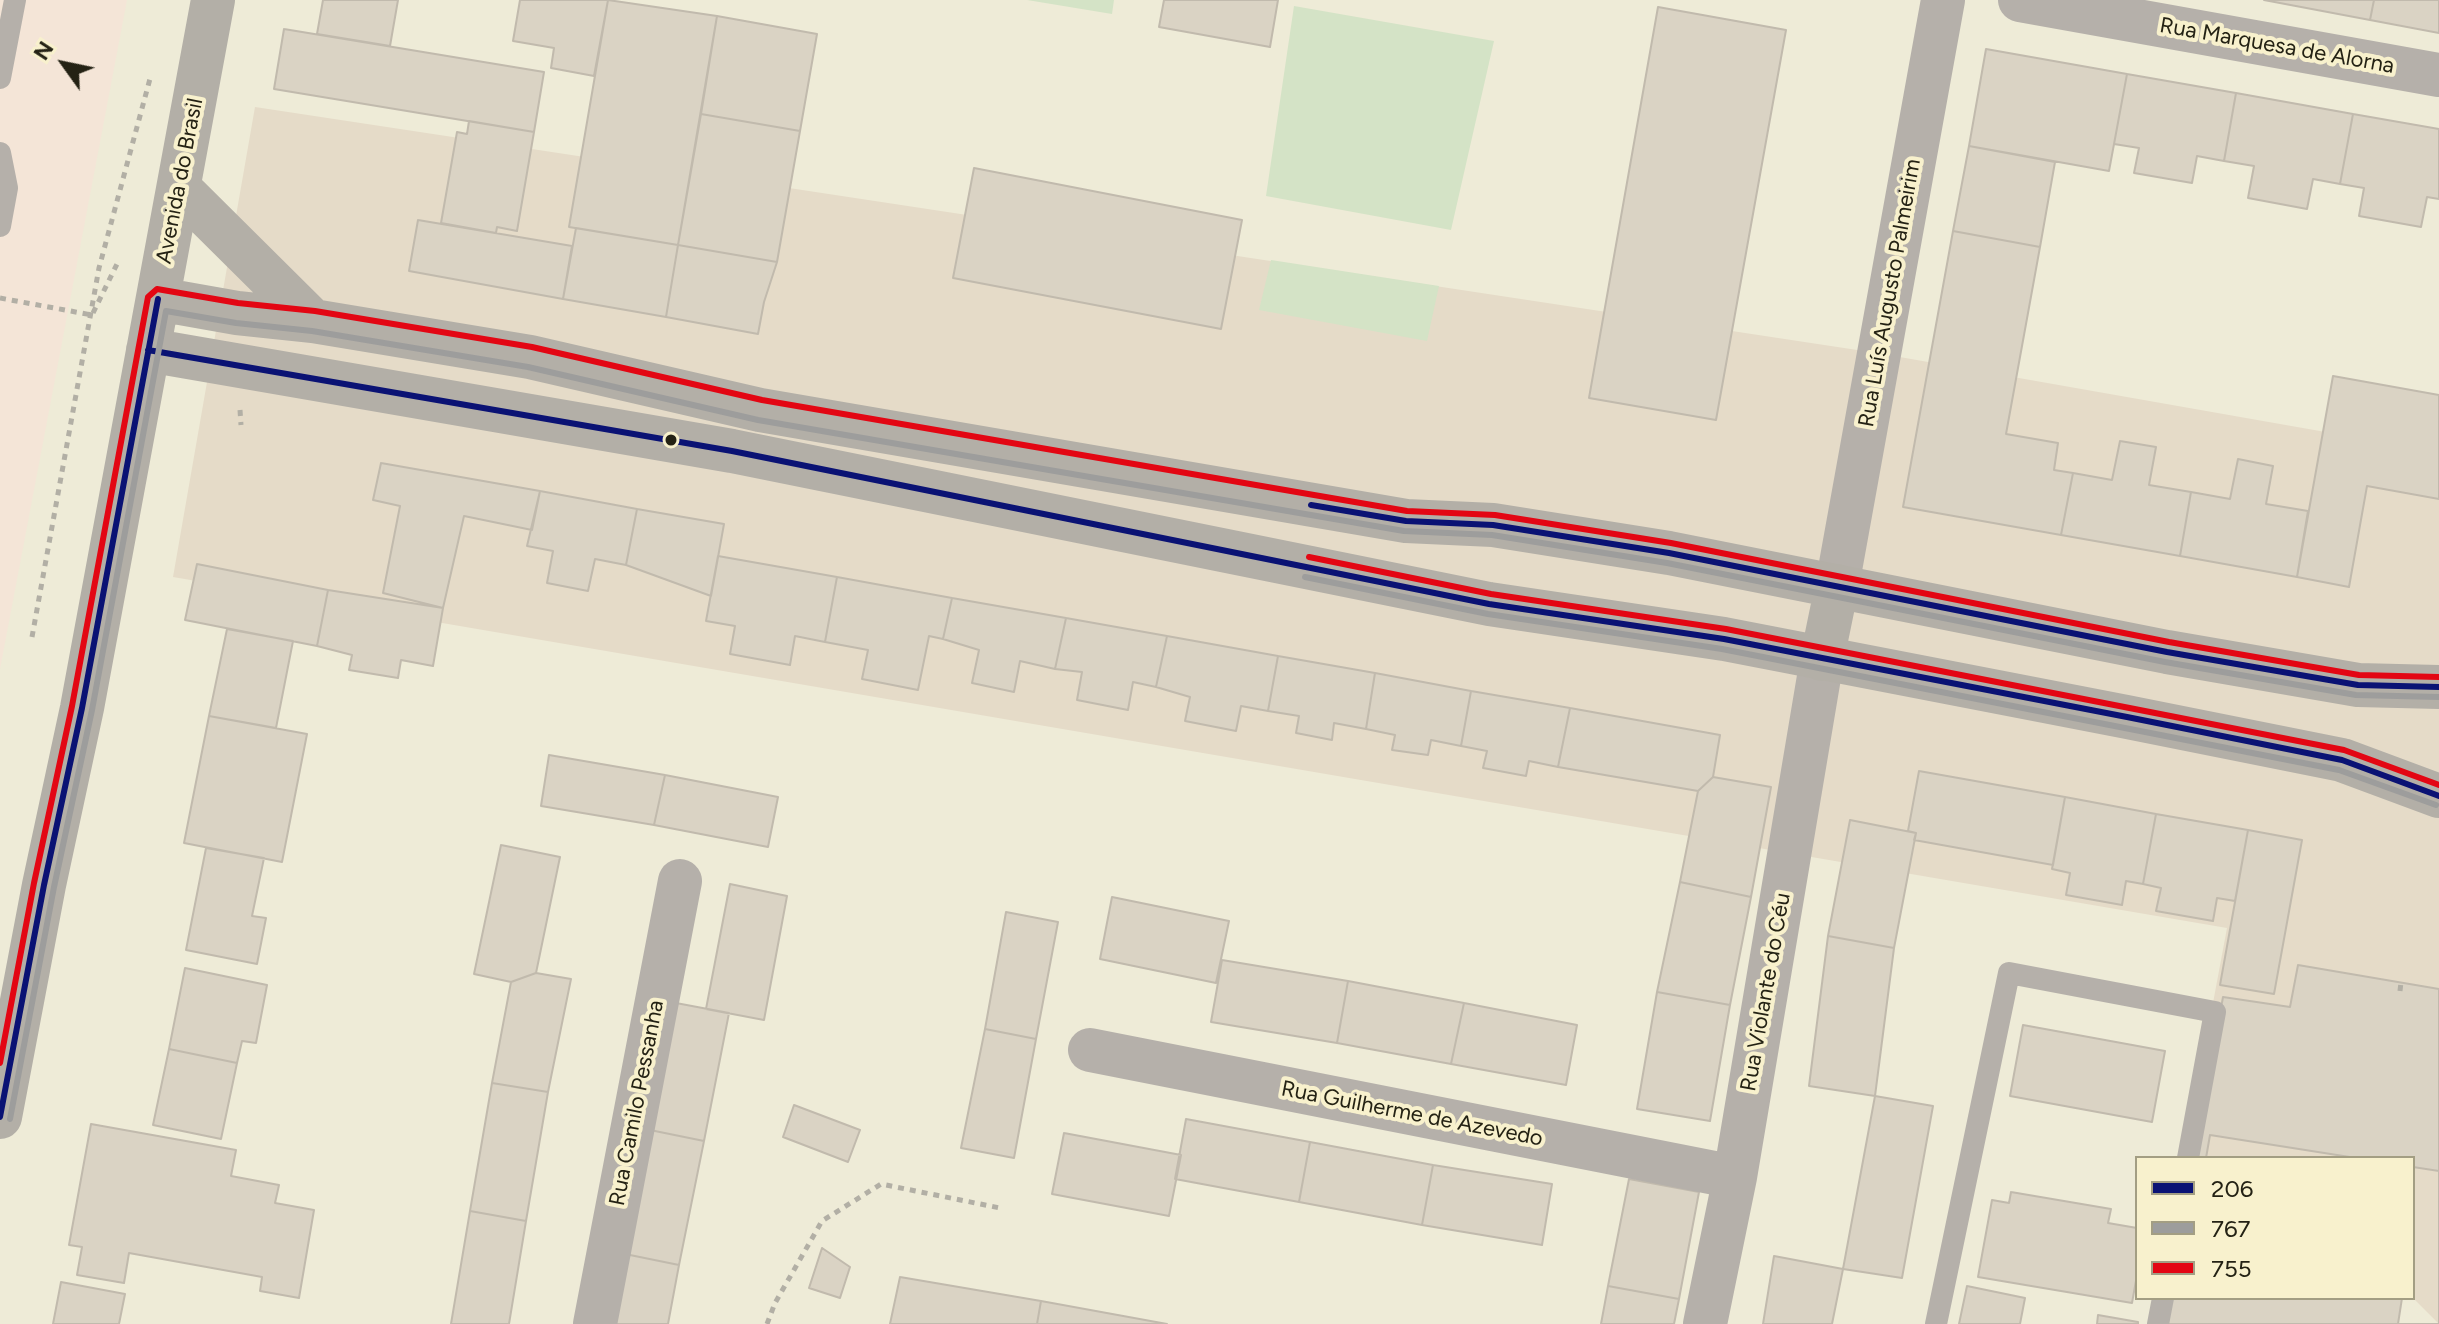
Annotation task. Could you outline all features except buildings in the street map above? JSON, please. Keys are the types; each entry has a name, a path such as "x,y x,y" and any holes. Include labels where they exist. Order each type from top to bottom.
{"main road":[{"name":"Avenida do Brasil","path":"0,1117 44,885 82,708 213,0"},
{"path":"179,188 313,321"},
{"path":"158,299 530,357 776,413 1406,521 1493,525 1669,553 2167,652 2343,683 2439,687"},
{"path":"148,350 732,451 1489,604 1724,639 2342,760 2439,796"},
{"path":"1822,659 1837,586"}],"street":[{"name":"Rua Luís Augusto Palmeirim","path":"1837,586 1943,0"},
{"name":"Rua Marquesa de Alorna","path":"2020,0 2439,75"},
{"name":"Rua Violante do Céu","path":"1705,1324 1735,1177 1822,659"},
{"name":"Rua Camilo Pessanha","path":"595,1324 680,881"},
{"name":"Rua Guilherme de Azevedo","path":"1090,1050 1735,1177"}],"lane":[{"path":"0,78 15,0"},
{"path":"0,153 7,188 0,226"},
{"path":"1936,1324 2009,973 2215,1012 2188,1156"},
{"path":"2158,1324 2163,1300"}],"path":[{"path":"32,637 99,268 152,70"},
{"path":"0,298 92,315"},
{"path":"2400,991 2401,982"},
{"path":"767,1324 775,1303 822,1221 881,1184 1000,1208"}],"shaded area":[{"path":"0,0 127,0 0,669"},
{"path":"255,107 1877,353 2439,452 2439,1324 2415,1300 2415,1156 2184,1156 2227,928 173,577"}],"green space":[{"path":"1027,0 1114,0 1112,14"},
{"path":"1294,6 1494,41 1451,230 1266,196"},
{"path":"1271,260 1439,286 1427,341 1259,310"}],"transit line":[{"name":"755","path":"0,1063 72,706 148,297 157,289 238,303 315,311 532,347 762,400 1407,511 1495,515 1671,543 2169,642 2359,675 2439,677"},
{"name":"206","path":"0,1117 44,885 82,708 158,299"},
{"name":"767","path":"10,1119 54,887 92,710 166,311 312,331 528,367 758,420 1404,531 1492,535 1667,563 2165,662 2356,695 2439,697"},
{"name":"206","path":"148,350 732,451 1489,604 1724,639 2127,717 2342,760 2439,796"},
{"name":"206","path":"1311,505 1406,521 1493,525 1669,553 2167,652 2358,685 2439,687"},
{"name":"755","path":"1309,557 1491,594 1726,629 2344,750 2439,785"},
{"name":"767","path":"1305,577 1488,614 1722,649 2339,770 2436,805"}]}
